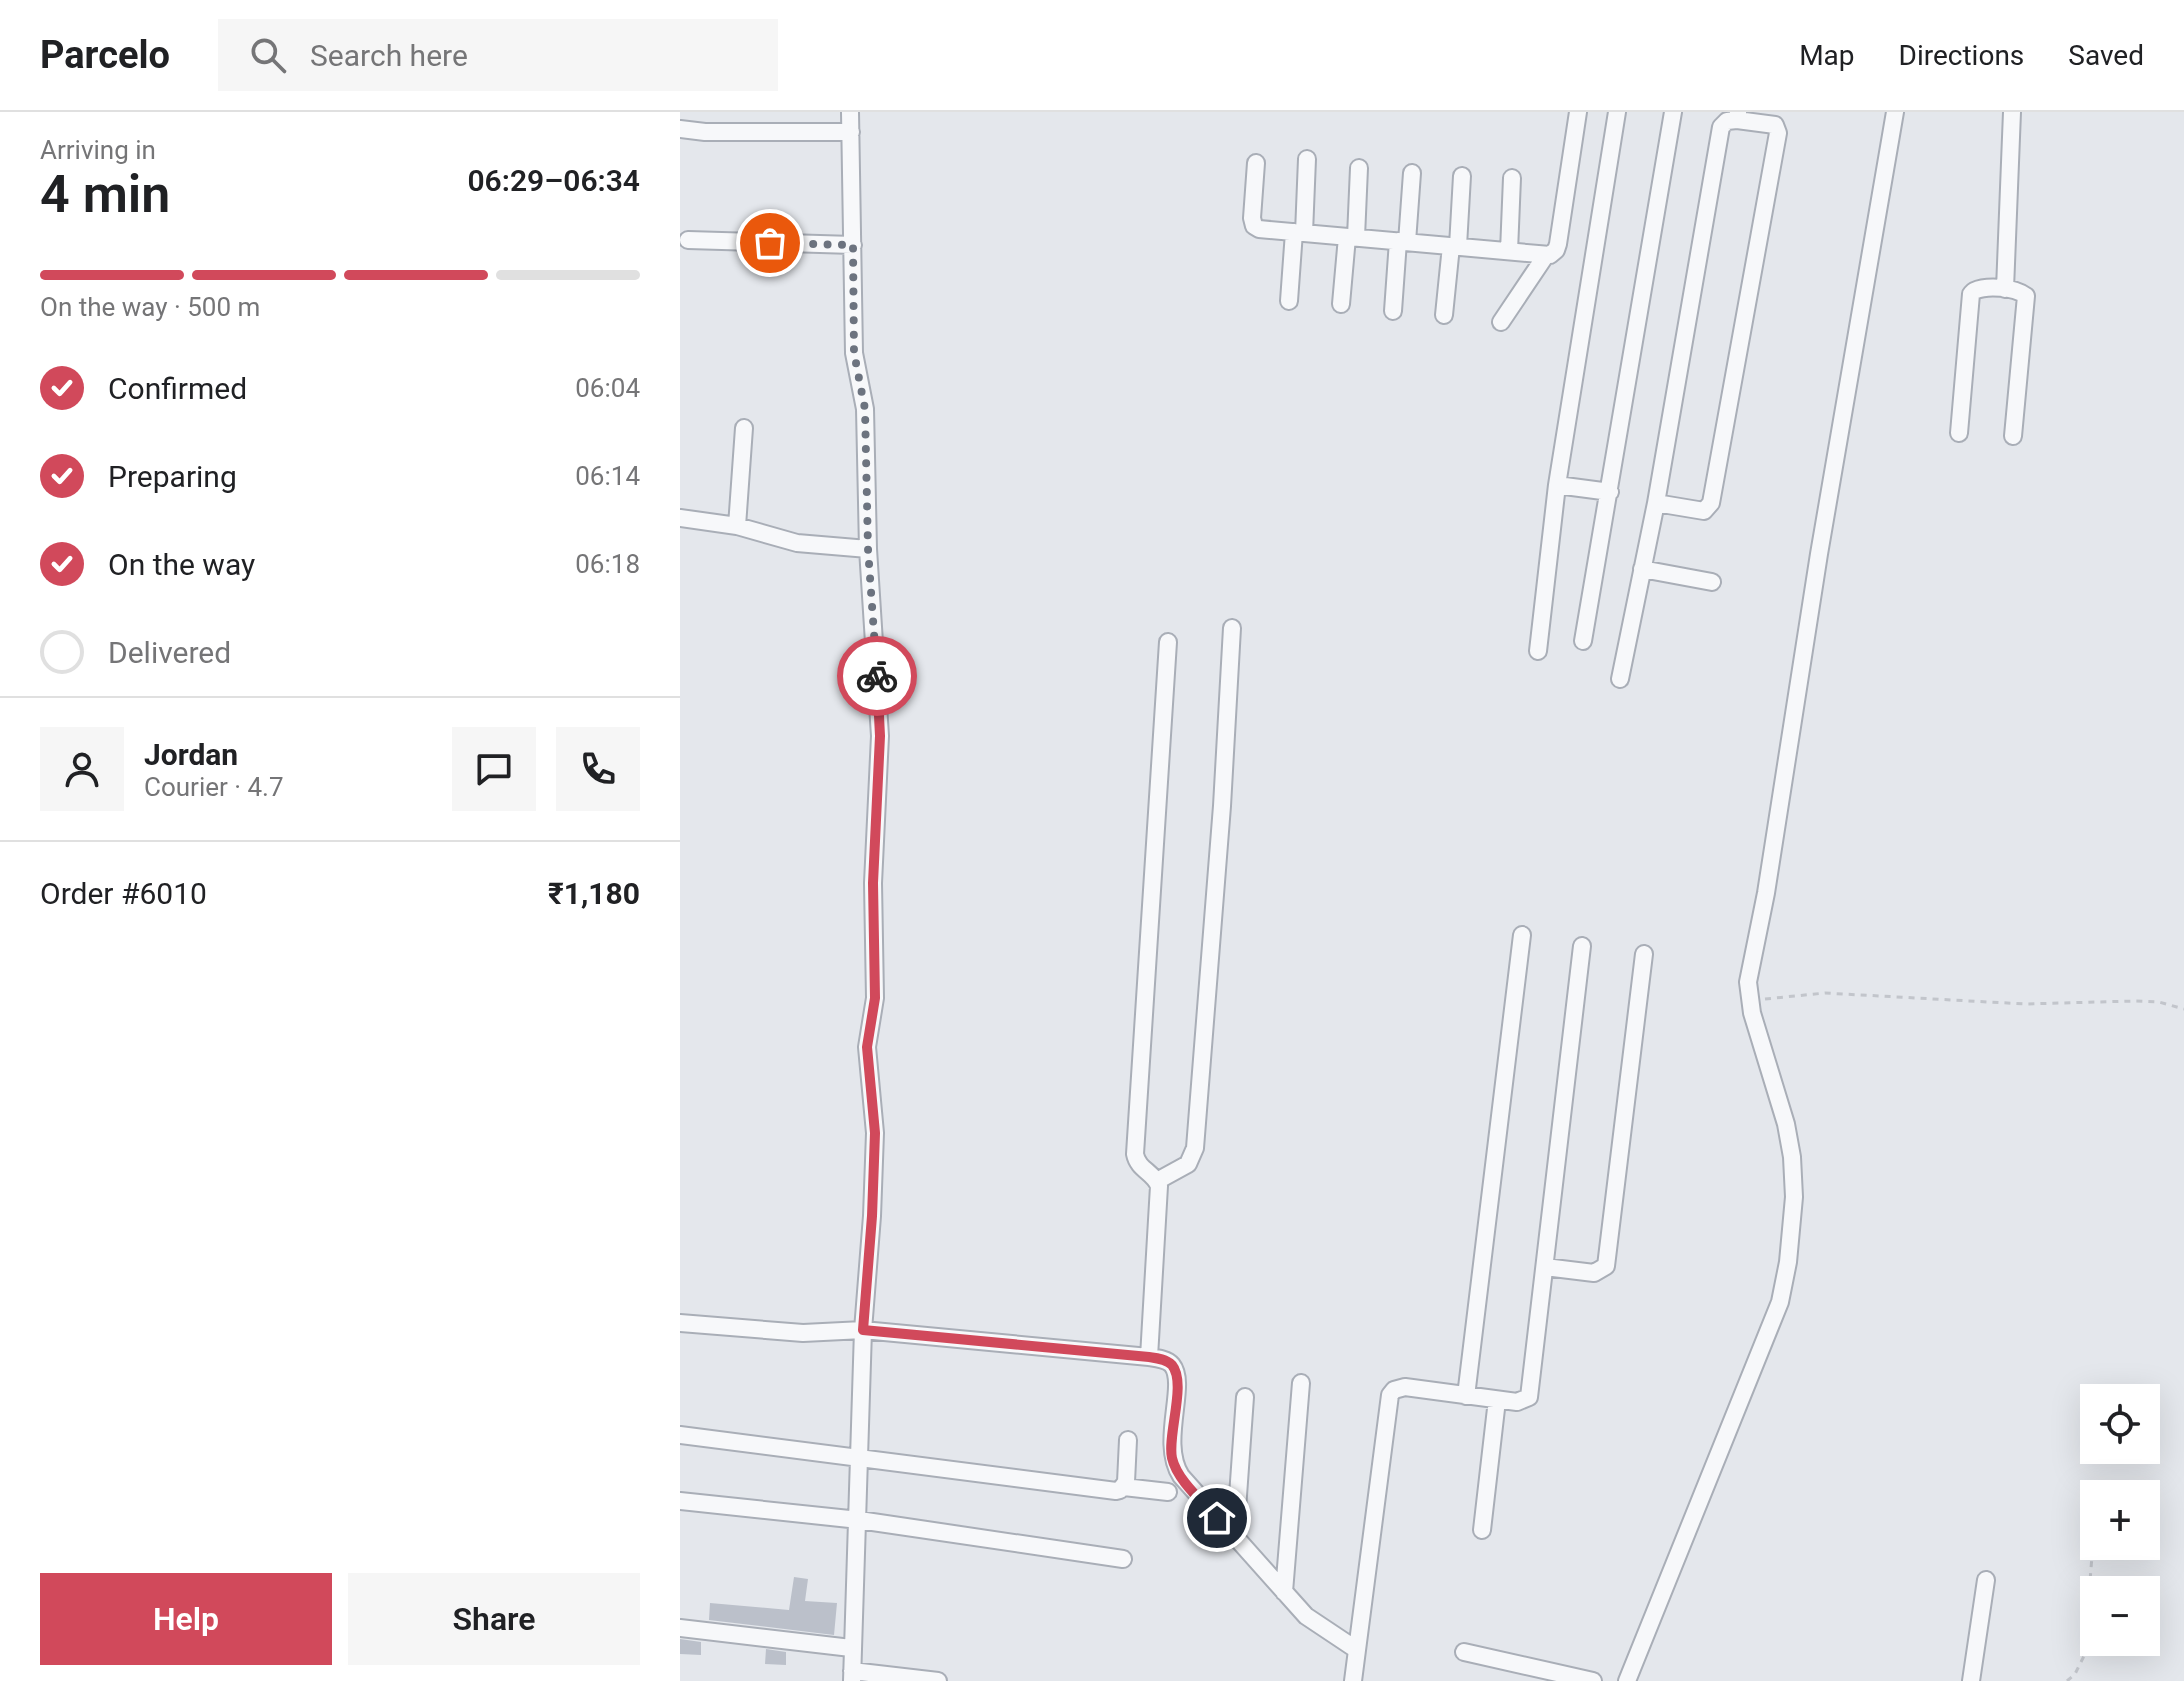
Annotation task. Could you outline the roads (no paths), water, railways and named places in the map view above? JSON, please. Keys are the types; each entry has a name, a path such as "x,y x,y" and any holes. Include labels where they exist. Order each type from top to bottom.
{"street":[{"path":"850,112 854,353 865,409 868,549 880,736 873,883 875,998 867,1047 875,1133 863,1330 852,1676 938,1681"},
{"path":"1256,163 1252,218 1254,226 1259,229 1546,255 1554,253 1558,244 1578,112"},
{"path":"1538,651 1557,485 1617,112"},
{"path":"1583,641 1673,112"},
{"path":"1627,1681 1780,1302 1785,1282 1794,1197 1790,1141 1749,1000 1749,967 1766,893 1819,554 1895,112"},
{"path":"2005,289 2012,112"},
{"path":"1620,679 1656,503 1721,127 1738,116 1775,125 1778,133 1711,503 1704,511 1656,503"},
{"path":"680,129 705,132 851,132"},
{"path":"1289,301 1307,159"},
{"path":"1341,304 1359,168"},
{"path":"1393,311 1412,173"},
{"path":"1444,315 1462,176"},
{"path":"1509,251 1512,178"},
{"path":"688,240 853,245"},
{"path":"1501,322 1546,255"},
{"path":"1959,433 1971,294 1984,287 2024,293 2027,301 2013,436"},
{"path":"737,526 744,428"},
{"path":"1557,485 1610,492"},
{"path":"680,518 737,526 797,543 868,549"},
{"path":"1642,569 1712,582"},
{"path":"1157,1181 1188,1164 1195,1148 1222,806 1232,628"},
{"path":"1157,1181 1139,1166 1135,1154 1168,642"},
{"path":"1466,1396 1522,935"},
{"path":"1353,1681 1390,1395 1394,1390 1405,1387 1517,1402 1529,1397 1582,946"},
{"path":"1545,1267 1594,1273 1604,1270 1606,1266 1644,954"},
{"path":"1149,1357 1157,1181"},
{"path":"680,1323 803,1333 863,1330 1149,1357 1168,1362 1175,1372 1171,1451 1174,1466 1284,1592 1316,1624 1357,1650"},
{"path":"1284,1592 1301,1383"},
{"path":"1235,1538 1245,1397"},
{"path":"1482,1530 1497,1400"},
{"path":"680,1435 1116,1491 1124,1487 1168,1492"},
{"path":"1124,1487 1128,1440"},
{"path":"680,1501 859,1520 1123,1559"},
{"path":"1971,1681 1986,1580"},
{"path":"680,1628 851,1648"},
{"path":"1464,1652 1593,1681"}]}
